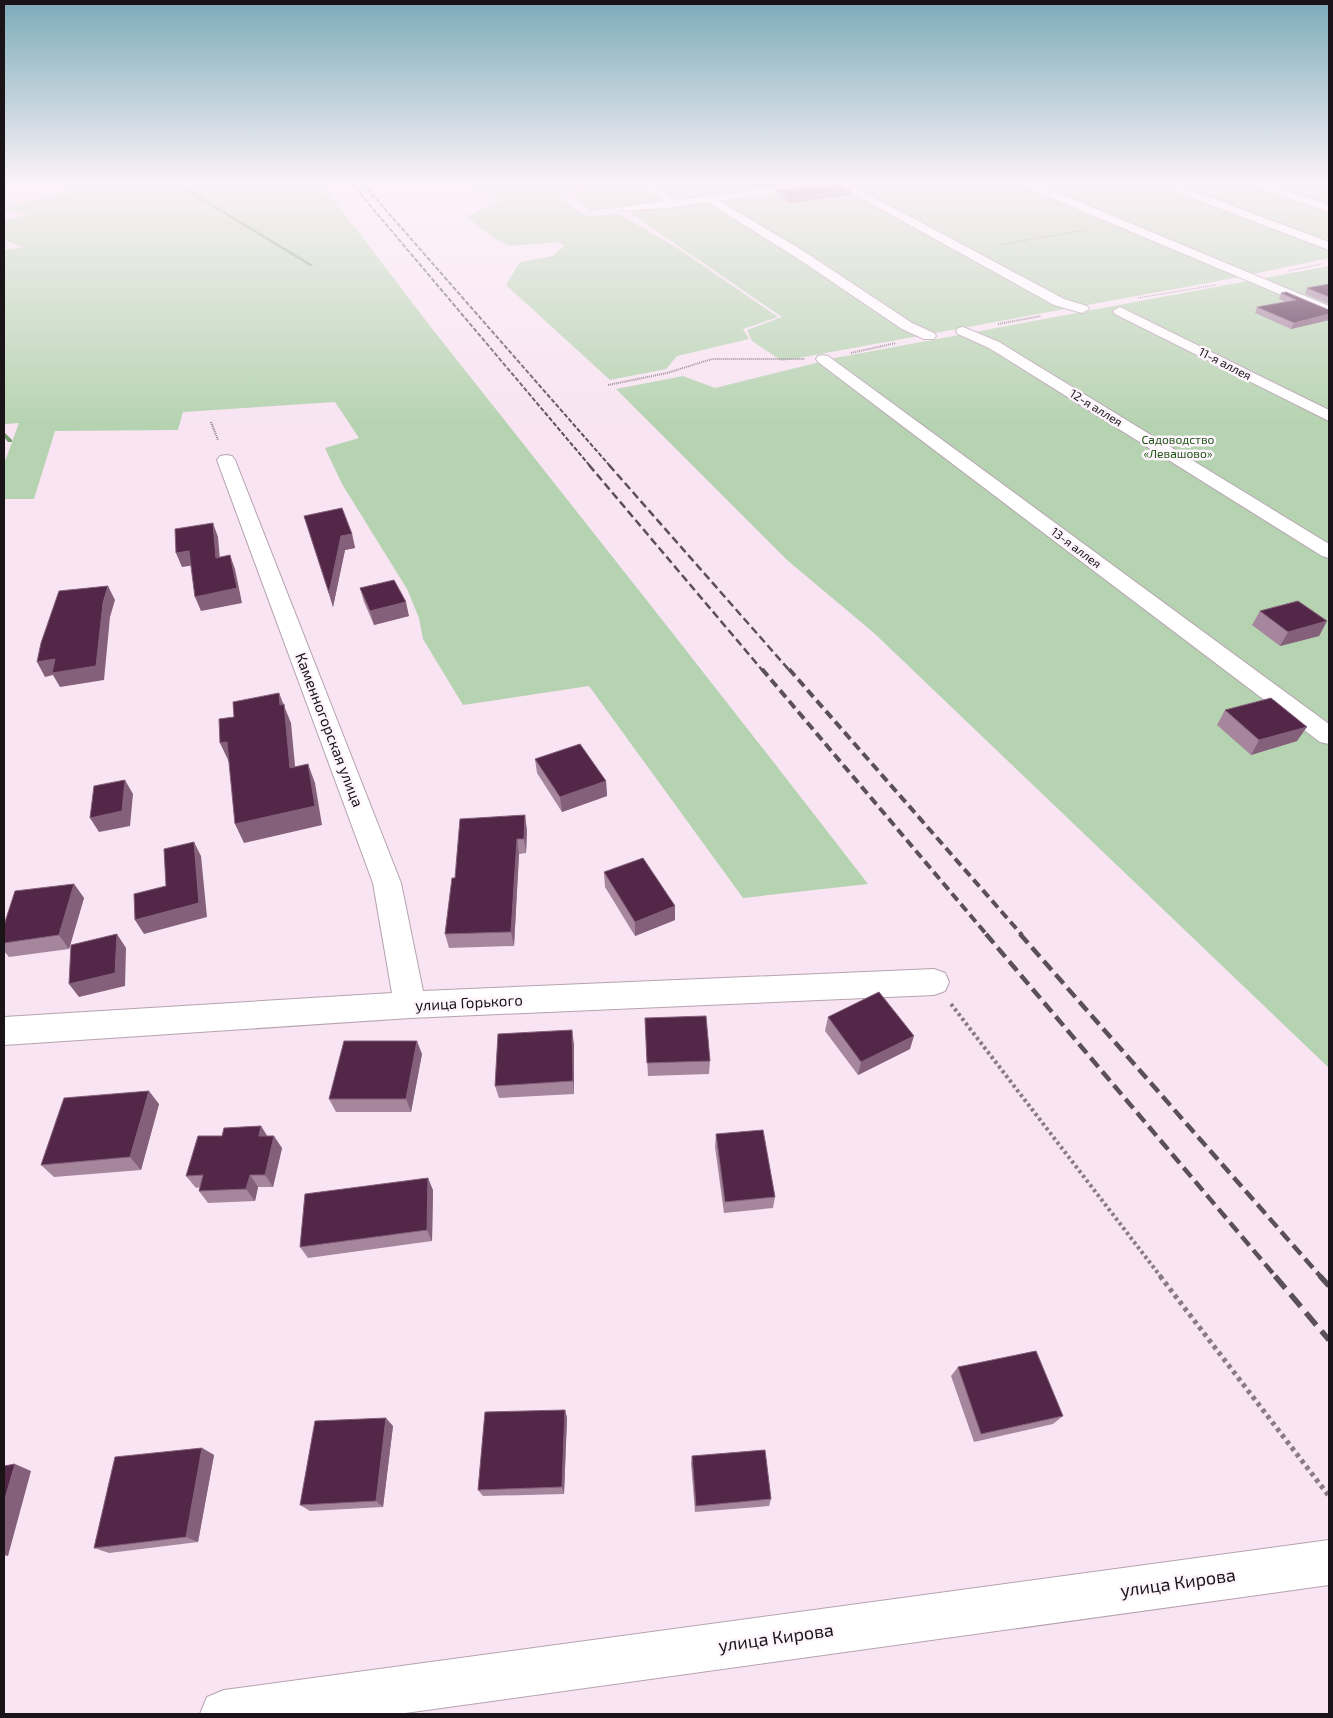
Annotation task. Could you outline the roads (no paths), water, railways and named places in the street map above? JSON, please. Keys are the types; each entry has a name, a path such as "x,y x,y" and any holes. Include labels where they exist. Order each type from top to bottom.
{"street":[{"path":"815,264 906,326 929,336"},
{"path":"988,264 1060,302 1082,308"},
{"path":"1219,264 1329,312"},
{"name":"11-я аллея","path":"1120,311 1329,416"},
{"path":"1303,318 1329,312"},
{"name":"12-я аллея","path":"963,331 994,346 1329,552"},
{"name":"13-я аллея","path":"823,359 1329,736"},
{"name":"Каменногорская улица","path":"226,460 387,882 410,1005"},
{"name":"улица Горького","path":"4,1031 410,1005 934,982"},
{"name":"улица Кирова","path":"224,1714 1329,1562"}],"waterway":[{"path":"4,434 10,441"}],"railway":[{"path":"420,264 590,466"},
{"path":"433,264 610,466"},
{"path":"589,465 763,671"},
{"path":"609,465 790,671"},
{"path":"762,669 987,935"},
{"path":"789,669 1022,935"},
{"path":"986,934 1276,1277"},
{"path":"1020,934 1321,1277"},
{"path":"1275,1276 1329,1340"},
{"path":"1320,1276 1329,1286"}],"park label":[{"name":"Садоводство «Левашово»","path":"1178,447"}]}
